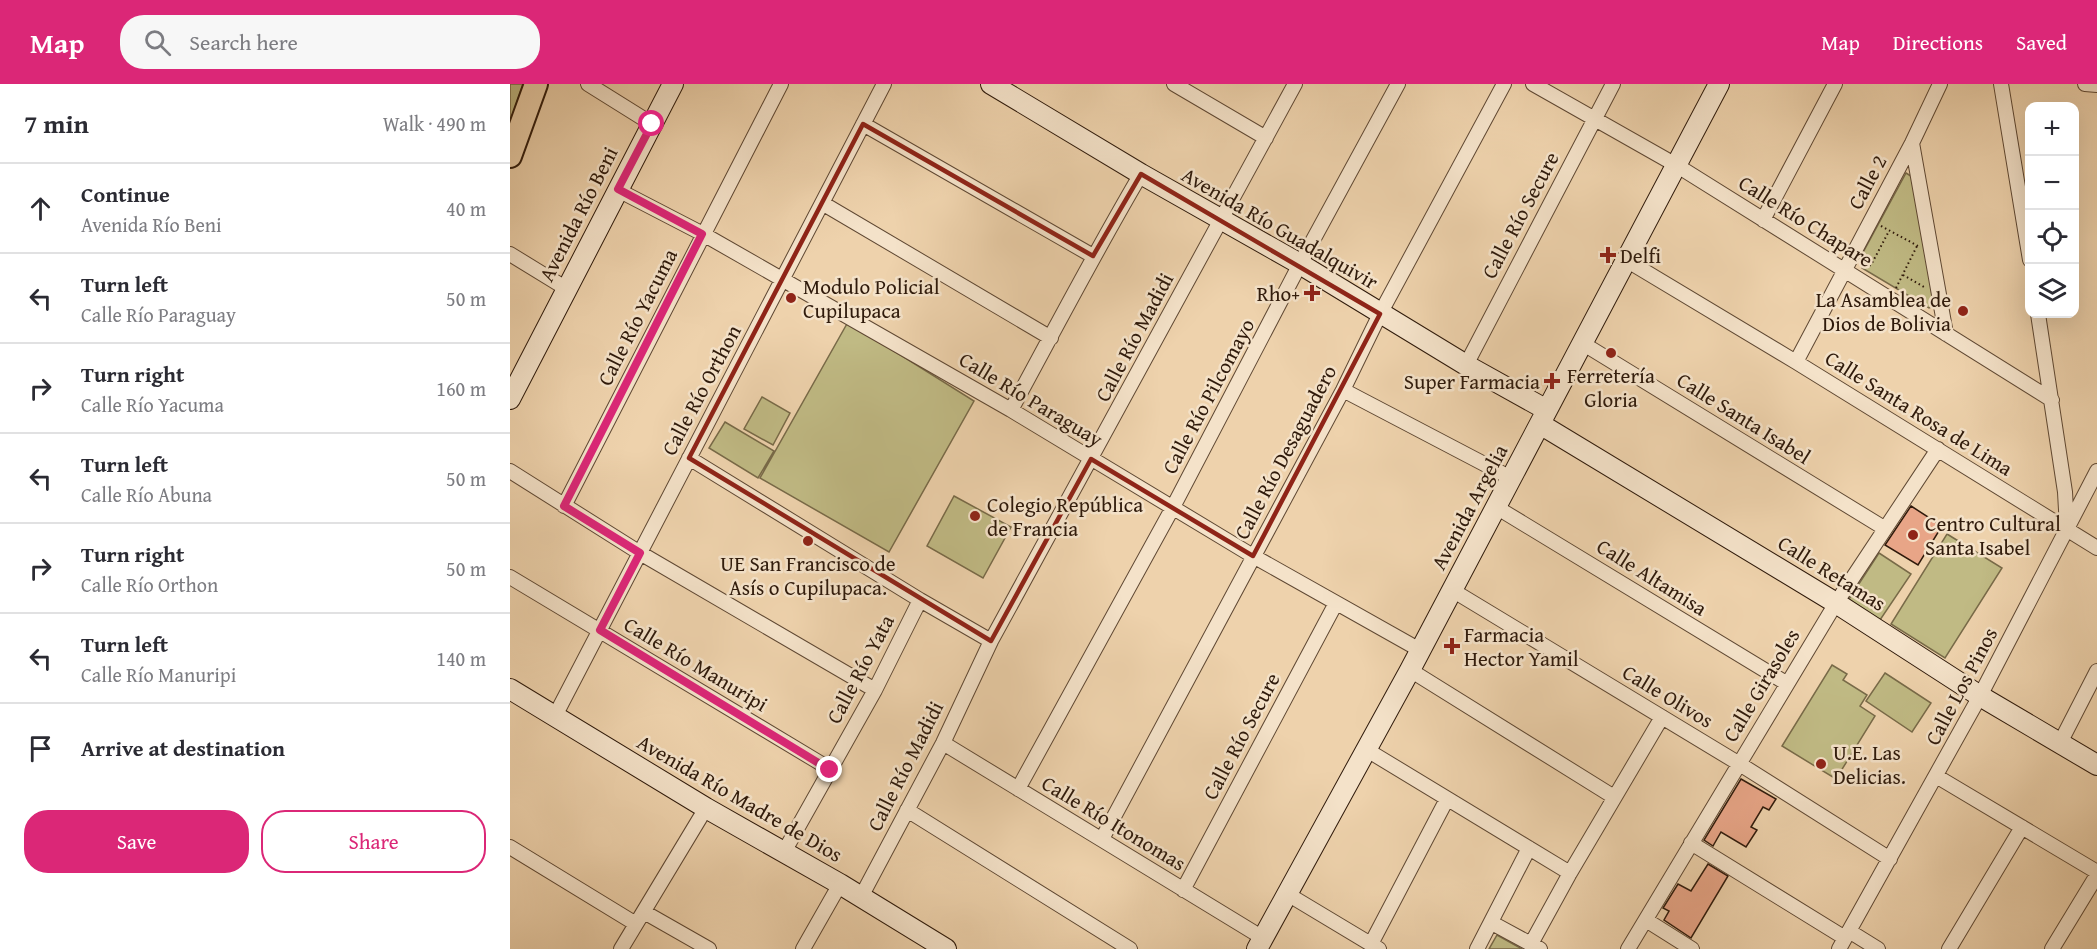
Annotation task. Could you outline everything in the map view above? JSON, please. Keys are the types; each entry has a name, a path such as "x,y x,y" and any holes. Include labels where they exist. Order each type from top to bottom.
{"main road":[{"path":"510,156 536,84"}],"street":[{"path":"588,84 652,124"},
{"name":"Avenida Río Beni","path":"510,399 673,84"},
{"name":"Calle Río Yacuma","path":"564,506 781,84"},
{"name":"Calle Río Orthon","path":"555,716 884,84"},
{"name":"Avenida Río Guadalquivir","path":"991,84 1141,174 1300,264 1466,365 1543,417"},
{"path":"1174,84 1266,138"},
{"name":"Calle Río Madidi","path":"861,897 943,743 991,641 1295,84"},
{"name":"Calle Río Pilcomayo","path":"1018,789 1172,509 1300,264 1398,84"},
{"name":"Calle Río Desaguadero","path":"1102,839 1504,84"},
{"name":"Calle Río Chapare","path":"1533,84 1676,165 2052,400"},
{"name":"Calle Río Secure","path":"1466,365 1613,84"},
{"name":"Avenida Argelia","path":"1260,944 1289,895 1410,670 1719,84"},
{"path":"1763,220 1835,84"},
{"name":"Calle 2","path":"1796,362 1912,143 1940,84"},
{"path":"2001,84 2025,230"},
{"path":"2085,84 2097,85"},
{"path":"863,124 1093,256"},
{"path":"1912,143 1946,334"},
{"path":"1011,410 1093,256 1141,174"},
{"name":"Calle Río Paraguay","path":"618,189 702,234 1011,410 1172,509 1420,650"},
{"path":"822,203 1051,338"},
{"path":"510,254 567,289"},
{"name":"Calle Santa Rosa de Lima","path":"1626,260 2097,548"},
{"path":"2039,318 2065,492 2067,530"},
{"name":"Calle Santa Isabel","path":"1582,343 1884,528"},
{"path":"1343,390 1511,478"},
{"name":"Calle Retamas","path":"1543,417 1980,696 2097,765"},
{"name":"Calle Girasoles","path":"1628,949 1786,683 1884,528 1938,449"},
{"path":"689,459 991,641"},
{"path":"510,471 640,553 875,690"},
{"name":"Calle Los Pinos","path":"1844,940 1980,696 2097,471"},
{"name":"Calle Altamisa","path":"1496,507 1786,683"},
{"name":"Calle Río Manuripi","path":"510,577 830,770"},
{"name":"Calle Olivos","path":"1452,590 1662,717 1890,860"},
{"name":"Calle Río Yata","path":"784,852 875,690 920,600"},
{"name":"Calle Río Secure","path":"1184,890 1336,603"},
{"path":"1410,670 1614,797"},
{"path":"2060,743 2097,671"},
{"name":"Avenida Río Madre de Dios","path":"510,689 706,808 840,884 946,949"},
{"path":"1492,923 1535,946 1570,873 1662,717"},
{"name":"Calle Río Itonomas","path":"943,743 1184,890 1260,944"},
{"path":"1367,750 1570,873"},
{"path":"1936,776 2097,874 2052,949"},
{"path":"1289,895 1375,946 1447,799"},
{"path":"621,949 706,808"},
{"path":"907,810 1130,949"},
{"path":"1949,949 2022,827"},
{"path":"1691,843 1844,940 1878,949"},
{"path":"510,847 636,924"},
{"path":"1477,949 1529,848"},
{"path":"803,949 840,884"},
{"path":"644,912 709,949"},
{"path":"1646,920 1692,949"}],"path":[{"path":"1878,225 1917,246 1926,248"},
{"path":"1862,267 1871,265 1889,231"},
{"path":"1896,288 1917,246"},
{"path":"1903,275 1923,287"}],"highlighted area":[{"path":"863,124 1093,256 1141,174 1380,314 1253,556 1091,459 991,641 689,458"}],"shaded area":[{"path":"510,84 523,84 510,122"},
{"path":"1906,173 1914,178 1933,293 1934,306 1929,308 1862,268 1860,258"},
{"path":"848,322 974,401 889,552 760,478"},
{"path":"762,397 790,413 773,445 744,429"},
{"path":"725,422 774,451 758,478 709,448"},
{"path":"954,496 1011,527 983,578 927,546"},
{"path":"1947,534 2002,568 1945,658 1891,624"},
{"path":"1879,553 1911,574 1880,620 1849,599"},
{"path":"1832,665 1847,674 1843,680 1867,695 1860,706 1875,716 1836,779 1782,746"},
{"path":"1885,673 1931,703 1912,732 1866,701"},
{"path":"1497,935 1522,949 1489,949"}],"building":[{"name":"Centro Cultural Santa Isabel","path":"1911,506 1942,526 1918,565 1885,545"},
{"path":"1741,779 1776,799 1769,810 1763,807 1751,827 1757,830 1746,847 1721,832 1713,846 1704,840"},
{"path":"1708,864 1728,876 1691,938 1664,920 1669,911 1663,908 1678,884 1691,891"}],"place":[{"name":"Delfi","path":"1608,255"},
{"name":"Rho+","path":"1312,293"},
{"name":"Modulo Policial Cupilupaca","path":"791,298"},
{"name":"La Asamblea de Dios de Bolivia","path":"1963,311"},
{"name":"Ferretería Gloria","path":"1611,353"},
{"name":"Super Farmacia","path":"1552,381"},
{"name":"Colegio República de Francia","path":"975,516"},
{"name":"Centro Cultural Santa Isabel","path":"1913,535"},
{"name":"UE San Francisco de Asís o Cupilupaca.","path":"808,541"},
{"name":"Farmacia Hector Yamil","path":"1452,646"},
{"name":"U.E. Las Delicias.","path":"1821,764"}],"route":[{"path":"652,124 618,189 702,234 564,506 640,553 600,630 830,770"}]}
